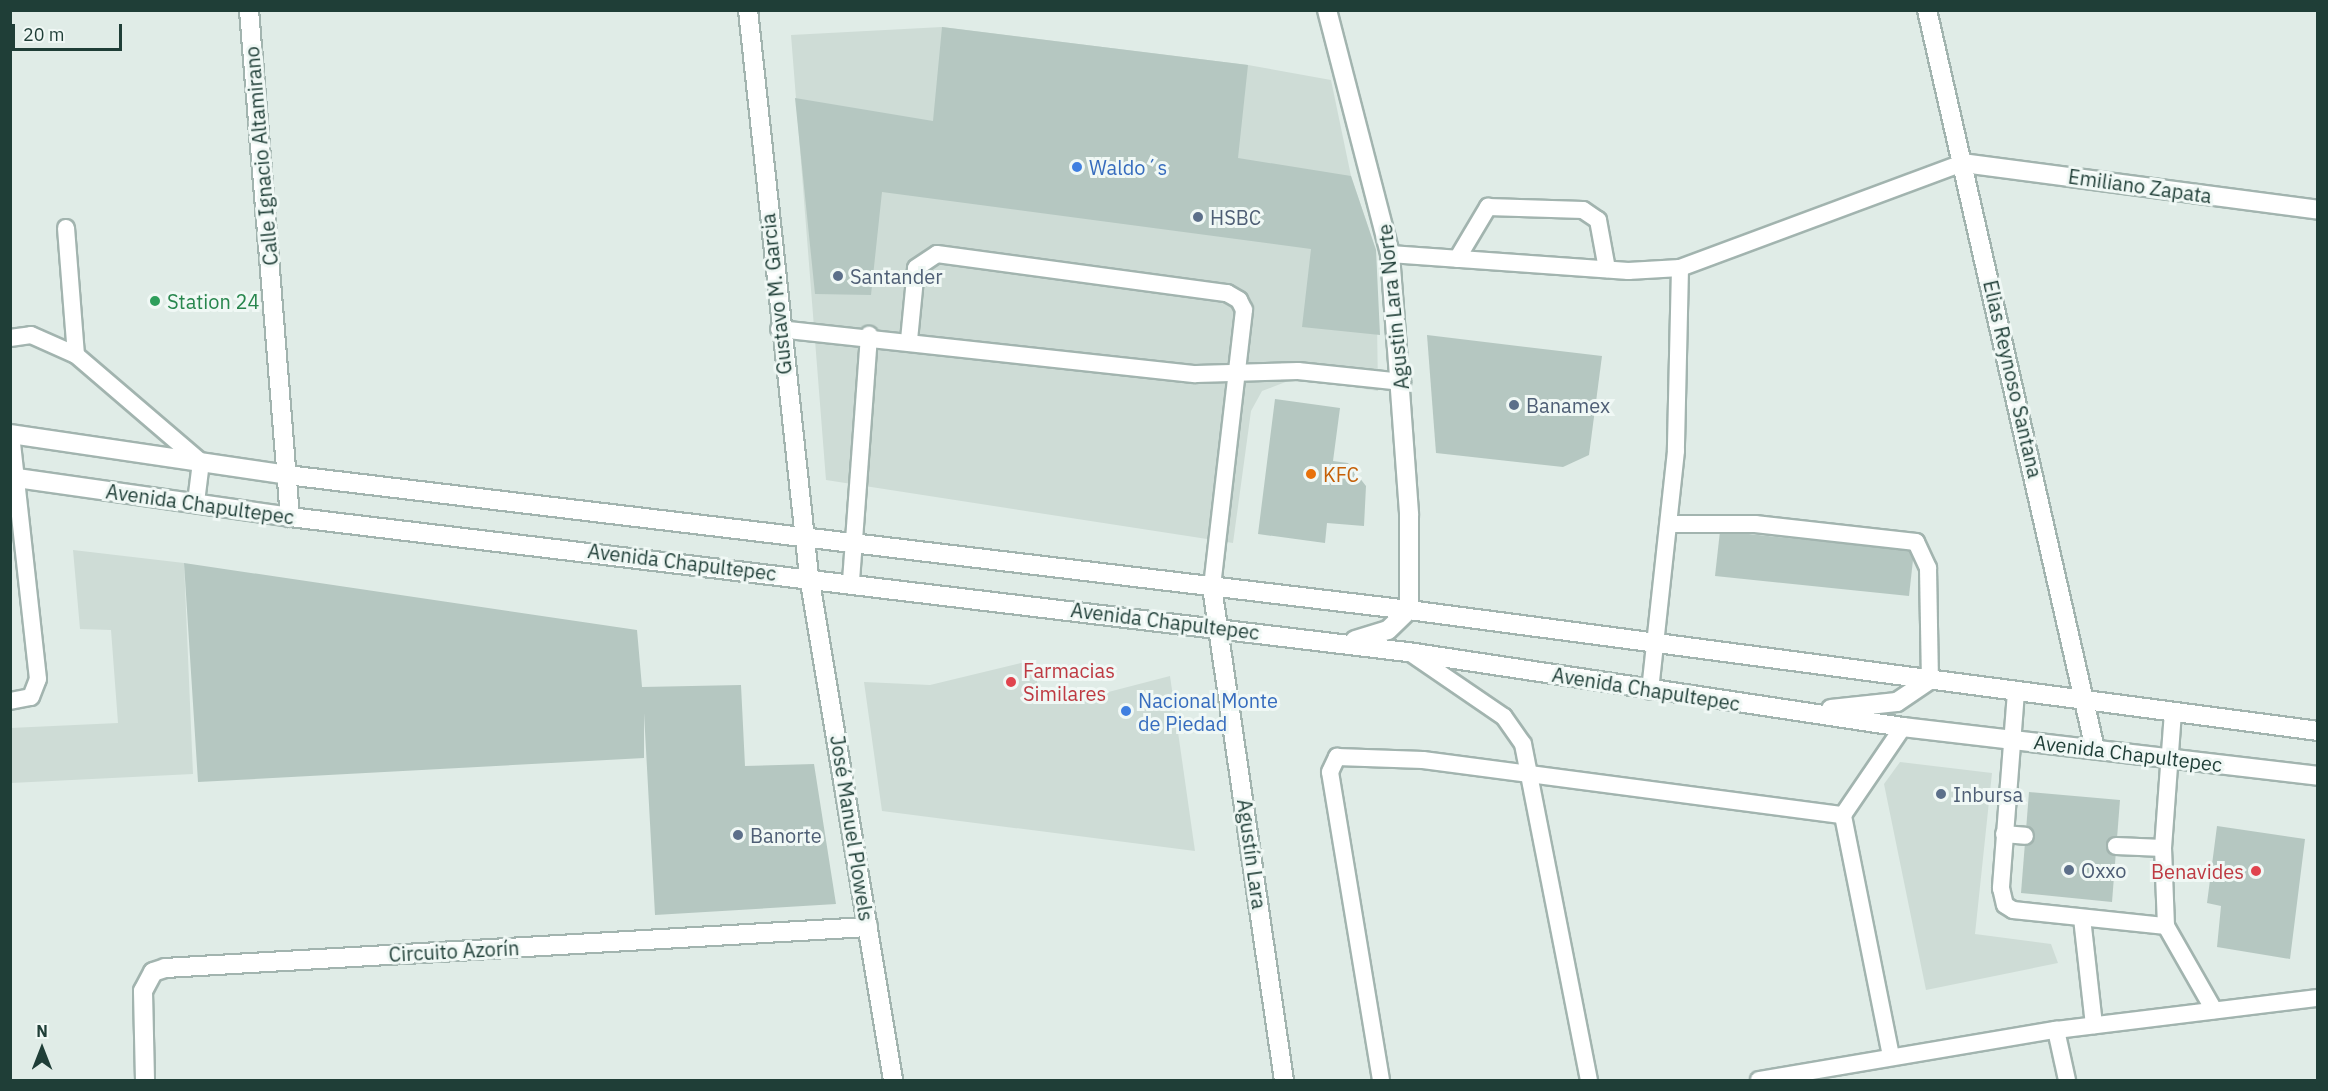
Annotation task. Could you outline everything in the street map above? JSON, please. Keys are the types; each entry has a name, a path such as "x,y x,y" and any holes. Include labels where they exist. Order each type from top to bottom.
{"main road":[{"name":"Calle Ignacio Altamirano","path":"249,10 291,517"},
{"name":"Gustavo M. Garcia","path":"748,10 779,329 809,576"},
{"name":"Agustin Lara Norte","path":"1327,10 1390,254 1402,382 1409,610"},
{"name":"Elias Reynoso Santana","path":"1927,10 2095,748"},
{"name":"Emiliano Zapata","path":"1963,163 2318,210"},
{"path":"11,434 287,475 1409,610 1655,645 2318,731"},
{"name":"Avenida Chapultepec","path":"13,477 291,517 851,581 1408,652 1650,691 1903,727 2013,738 2318,776"},
{"name":"José Manuel Plowels","path":"809,576 893,1080"},
{"name":"Agustín Lara","path":"1212,587 1215,627 1284,1080"},
{"path":"1330,642 1373,637 1409,610"},
{"path":"1784,710 1897,702 1930,680"},
{"name":"Circuito Azorín","path":"145,1080 143,991 153,972 165,968 868,927"}],"lane":[{"path":"1390,254 1607,269 1680,268 1963,163"},
{"path":"1457,259 1488,207 1583,210 1598,220 1607,269"},
{"path":"66,228 76,355"},
{"path":"909,340 916,268 927,255 937,254 1227,293 1244,310 1212,587"},
{"path":"1650,691 1676,451 1680,268"},
{"path":"779,329 869,335 1236,375 1299,371 1402,382"},
{"path":"10,338 31,335 76,355 201,462 196,502"},
{"path":"851,581 869,335"},
{"path":"10,701 31,697 38,679 13,477 11,434"},
{"path":"1669,524 1755,524 1916,542 1928,568 1930,680"},
{"path":"1408,652 1504,717 1523,744 1532,773 1589,1080"},
{"path":"2016,692 2004,834 2005,905 2082,918 2166,926"},
{"path":"2173,713 2163,848 2166,926 2214,1010"},
{"path":"1891,1056 1843,815 1903,727"},
{"path":"1381,1080 1332,764 1344,754 1532,773 1843,815"},
{"path":"2004,834 2025,836"},
{"path":"2116,846 2163,848"},
{"path":"2082,918 2094,1025"},
{"path":"1758,1080 2056,1030 2318,998"},
{"path":"2056,1030 2067,1080"}],"shaded area":[{"path":"942,27 1248,65 1331,80 1351,176 1376,250 1378,391 1296,378 1262,391 1251,411 1233,543 826,480 791,35"},
{"path":"73,550 184,563 193,774 11,783 10,728 118,723 111,630 80,629"},
{"path":"1033,660 1038,687 1093,696 1170,676 1195,851 882,811 864,682 930,685"},
{"path":"1900,762 1992,773 1975,934 2051,944 2058,963 1926,990 1884,784"}],"building":[{"path":"942,27 1248,65 1238,158 1351,176 1376,250 1380,335 1302,327 1311,249 882,192 871,295 815,294 795,98 933,121"},
{"name":"Banamex","path":"1427,335 1602,356 1589,455 1563,467 1436,453"},
{"name":"KFC","path":"1275,399 1340,408 1333,461 1348,463 1366,486 1364,526 1327,523 1325,543 1258,534"},
{"path":"1720,531 1914,551 1909,596 1715,576"},
{"path":"184,563 637,630 642,687 741,685 745,766 814,764 836,904 655,915 644,713 644,758 198,782"},
{"name":"Oxxo","path":"2029,792 2120,800 2112,902 2021,893"},
{"name":"Benavides","path":"2217,826 2305,839 2290,959 2217,947 2221,906 2207,903"}],"place":[{"name":"Waldo´s","path":"1077,167"},
{"name":"HSBC","path":"1198,217"},
{"name":"Santander","path":"838,276"},
{"name":"Station 24","path":"155,301"},
{"name":"Banamex","path":"1514,405"},
{"name":"KFC","path":"1311,474"},
{"name":"Farmacias Similares","path":"1011,682"},
{"name":"Nacional Monte de Piedad","path":"1126,711"},
{"name":"Inbursa","path":"1941,794"},
{"name":"Banorte","path":"738,835"},
{"name":"Oxxo","path":"2069,870"},
{"name":"Benavides","path":"2256,871"}]}
